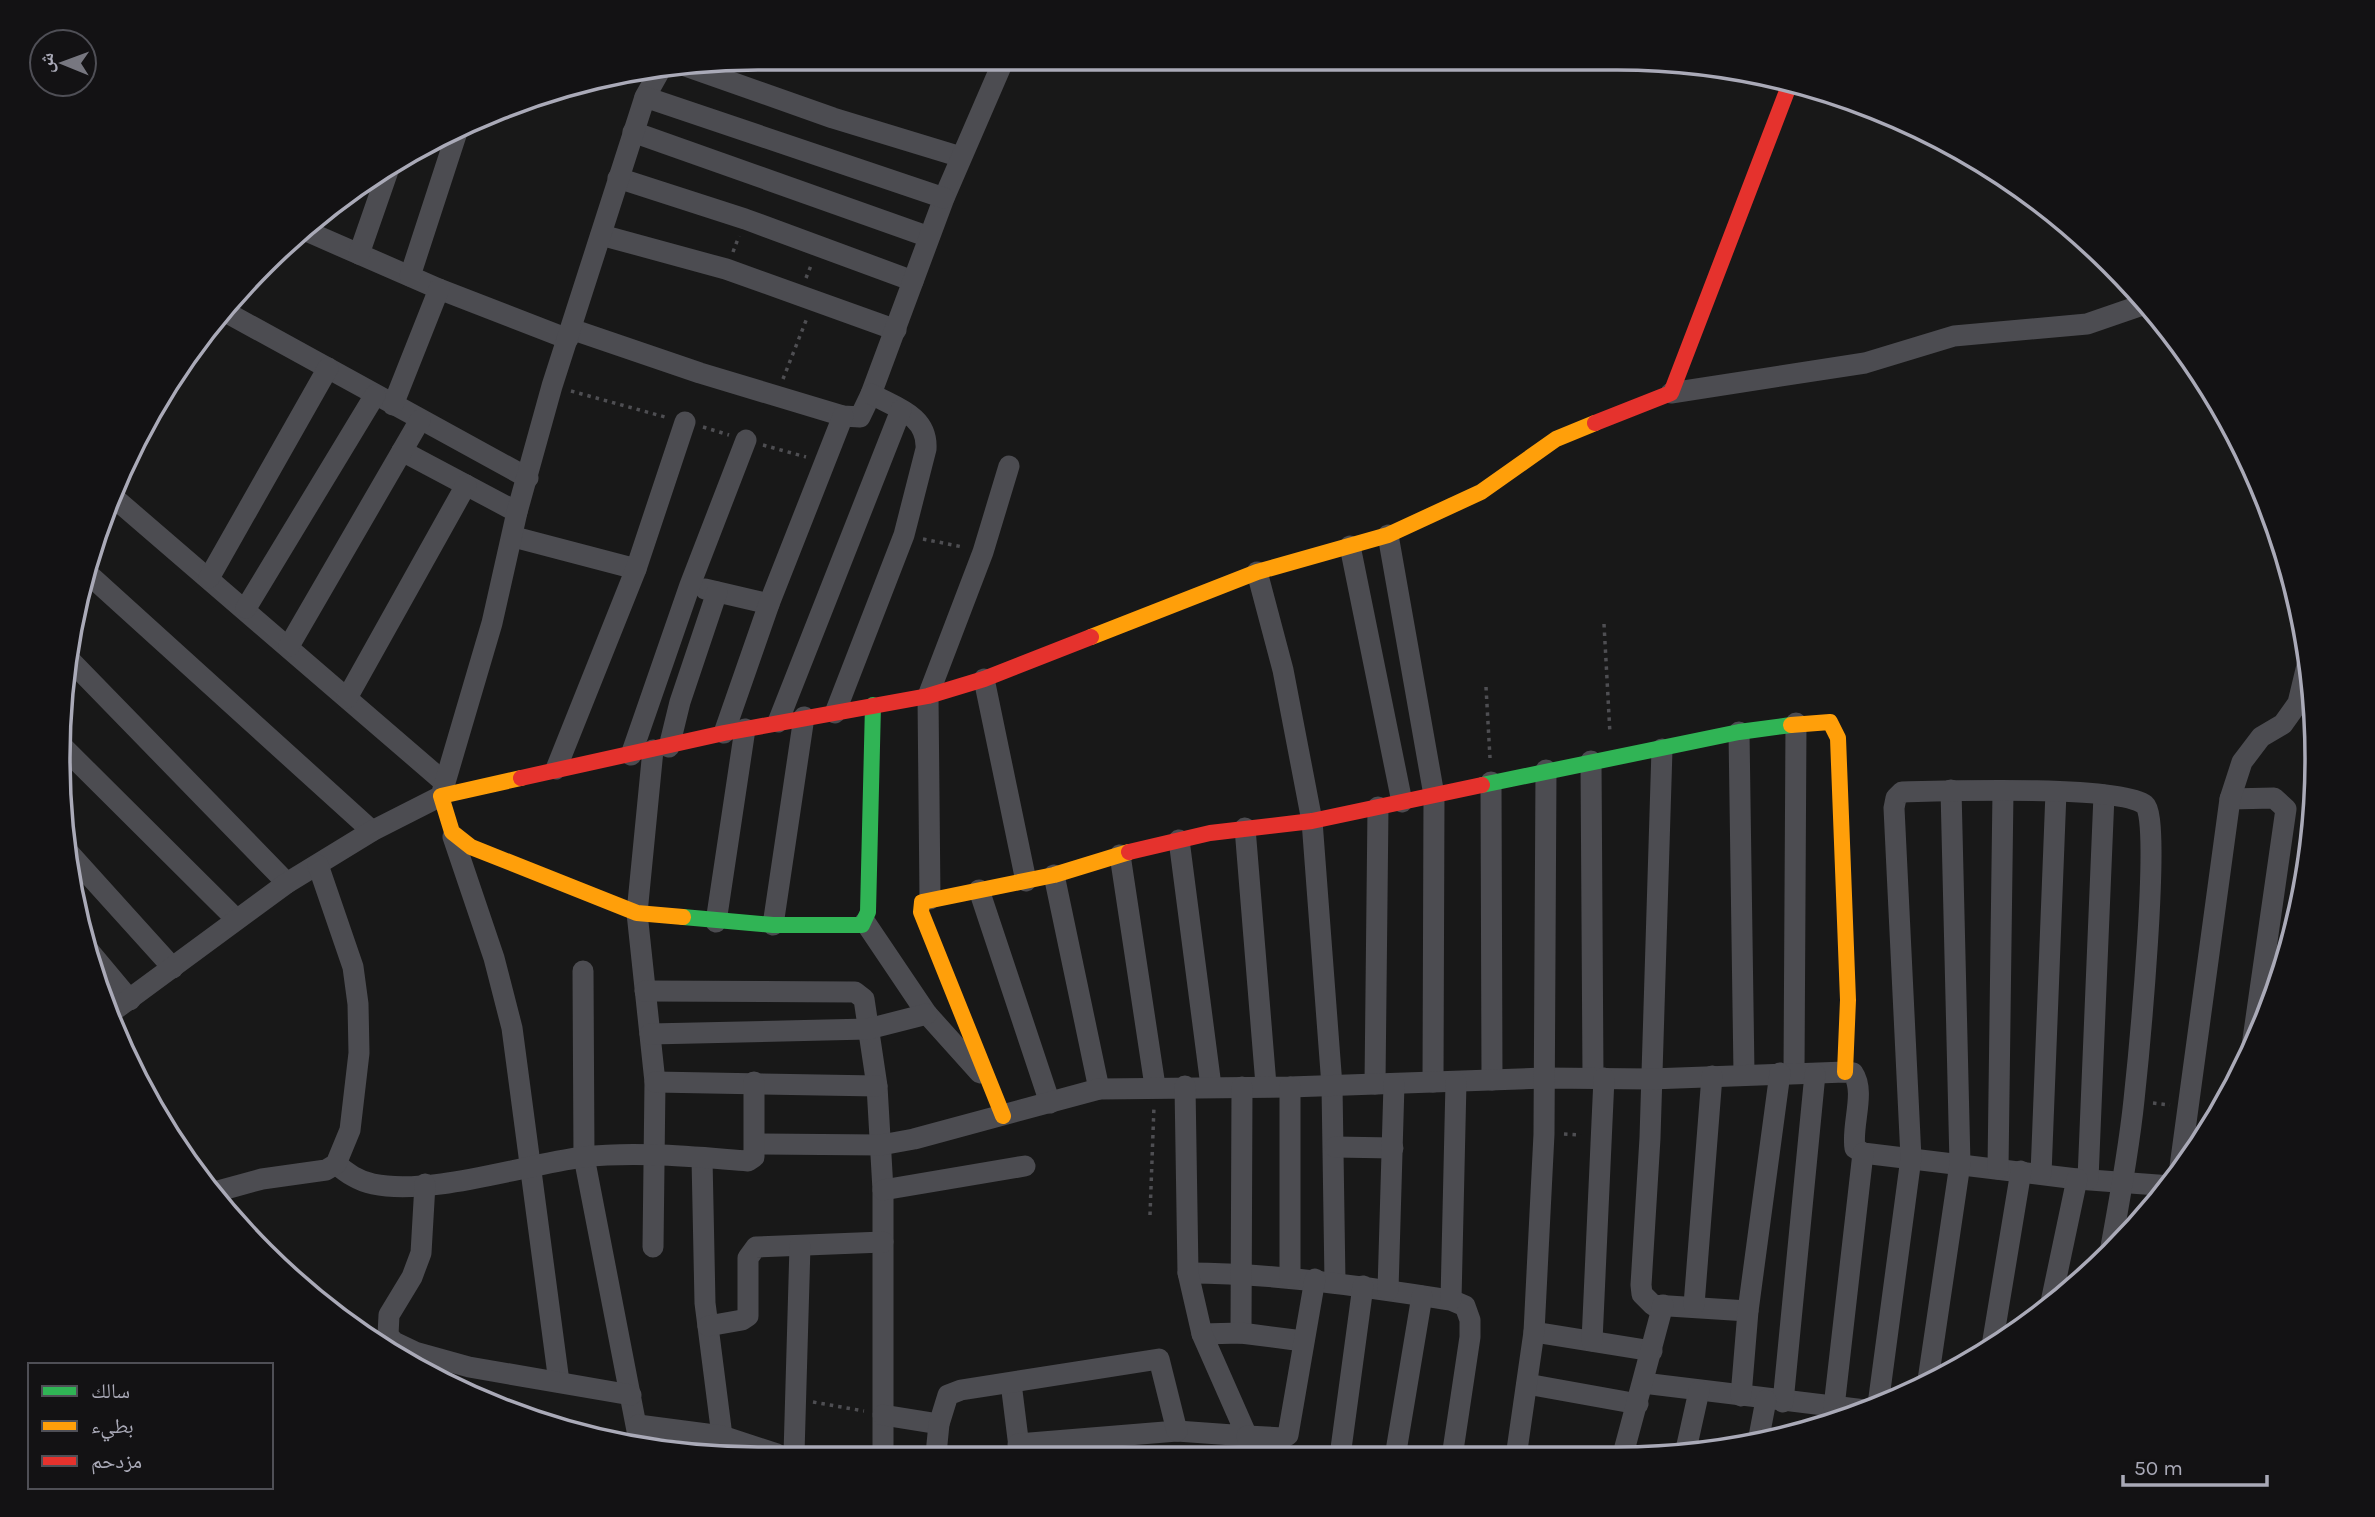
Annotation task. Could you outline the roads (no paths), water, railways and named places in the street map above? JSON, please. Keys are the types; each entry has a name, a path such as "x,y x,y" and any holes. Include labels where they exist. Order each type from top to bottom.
{"street":[{"path":"313,234 439,289 570,334 843,416 860,417 872,394 944,198 999,70"},
{"path":"703,72 833,118 961,157"},
{"path":"559,1382 512,1028 494,958 448,829 443,789 492,623 514,537 517,512 552,386 633,132 645,97 656,78"},
{"path":"1671,393 1787,91"},
{"path":"645,97 944,198"},
{"path":"633,132 929,237"},
{"path":"410,276 454,141"},
{"path":"618,178 820,245 913,281"},
{"path":"359,254 385,181"},
{"path":"601,235 726,269 896,330"},
{"path":"246,608 384,400 439,289"},
{"path":"117,1009 287,883 443,789 631,755 804,717 928,696 984,680 1258,572 1388,535 1481,492 1556,439 1671,393 1865,363 1954,336 2087,324 2136,307"},
{"path":"232,315 528,478"},
{"path":"209,578 328,368"},
{"path":"835,713 904,535 927,436 918,421 872,394"},
{"path":"778,722 901,410"},
{"path":"724,733 769,604 843,416"},
{"path":"289,646 420,420"},
{"path":"556,769 636,569 685,422"},
{"path":"631,755 690,585 746,440"},
{"path":"402,451 517,512"},
{"path":"930,898 928,696 984,552 1009,466"},
{"path":"348,698 466,485"},
{"path":"119,502 348,698 443,789"},
{"path":"1388,535 1434,795 1433,1082"},
{"path":"514,537 636,569"},
{"path":"1350,546 1402,802"},
{"path":"1037,1447 1177,1431 1250,1446 1289,1435 1303,1341 1325,1281 1335,1147 1312,821 1283,670 1258,572"},
{"path":"93,579 372,831"},
{"path":"690,585 769,604"},
{"path":"653,1247 655,1082 637,913 661,749 680,702 717,592"},
{"path":"76,667 287,883"},
{"path":"984,680 1026,881"},
{"path":"2183,1150 2230,799 2242,762 2261,737 2283,724 2298,703 2301,689"},
{"path":"873,705 865,922 928,1014 994,1087"},
{"path":"773,925 804,717"},
{"path":"1003,1116 994,1087 920,912 922,902 930,898 1054,875 1179,840 1245,828 1312,821 1546,770 1796,723 1830,722 1838,738 1848,1000 1845,1072"},
{"path":"1762,1431 1775,1401 1797,1073 1796,723"},
{"path":"716,922 745,729"},
{"path":"1739,732 1744,1074"},
{"path":"1662,749 1651,1079 1639,1275 1646,1301 1663,1305 1694,1305 1748,1311"},
{"path":"70,754 236,919"},
{"path":"1592,1340 1602,1135 1598,1078 1601,759"},
{"path":"1518,1447 1534,1332 1544,1134 1546,770"},
{"path":"1491,782 1492,1080"},
{"path":"1929,1372 1960,1164 1951,790"},
{"path":"1879,1395 1911,1158 1894,808 1896,797 1902,792 1951,790 2104,794 2134,799 2147,806 2151,817 2151,879 2134,1100 2113,1234"},
{"path":"1998,1169 2004,791"},
{"path":"1995,1334 2031,1172 2056,792"},
{"path":"2054,1289 2082,1179 2104,794"},
{"path":"2230,799 2274,798 2286,809 2257,1011"},
{"path":"1378,807 1385,1084 1393,1148 1388,1290"},
{"path":"1245,828 1266,1085"},
{"path":"453,837 637,913 773,925 862,925 865,922"},
{"path":"1179,840 1211,1086"},
{"path":"1119,855 1155,1086"},
{"path":"78,863 173,968"},
{"path":"222,1190 262,1179 317,1172 336,1164 350,1130 359,1053 358,1004 353,968 318,865"},
{"path":"1054,875 1099,1089"},
{"path":"979,890 1050,1103"},
{"path":"103,968 130,1000"},
{"path":"583,971 584,1157 639,1436 722,1436 747,1447"},
{"path":"645,991 855,992 864,999 877,1086 883,1190 883,1447"},
{"path":"650,1034 868,1029 928,1014"},
{"path":"755,1144 881,1145 1003,1116 1099,1089 1155,1086 1332,1086 1544,1078 1651,1079 1845,1072 1853,1073 1858,1084 1853,1136 1855,1148 1863,1153 2082,1179 2157,1185"},
{"path":"1741,1396 1748,1311 1797,1073"},
{"path":"1694,1305 1712,1076"},
{"path":"655,1082 877,1086"},
{"path":"336,1164 353,1177 372,1184 425,1184 584,1157 654,1155 748,1161 754,1157 755,1144 754,1082"},
{"path":"1451,1300 1456,1082"},
{"path":"1185,1086 1188,1273 1202,1334 1250,1446"},
{"path":"1241,1333 1242,1087"},
{"path":"1290,1087 1290,1277"},
{"path":"1335,1147 1393,1148"},
{"path":"1846,1407 1863,1153"},
{"path":"702,1157 708,1326 722,1436"},
{"path":"883,1190 1025,1166"},
{"path":"425,1184 421,1253 412,1277 389,1315 388,1335 394,1342 415,1352 469,1367 631,1395"},
{"path":"708,1326 742,1320 748,1316 747,1265 756,1247 883,1242"},
{"path":"794,1447 800,1246"},
{"path":"1188,1273 1243,1273 1325,1281 1451,1300 1465,1306 1470,1320 1465,1383 1454,1447"},
{"path":"1341,1447 1363,1286"},
{"path":"1397,1447 1422,1296"},
{"path":"1625,1447 1663,1305"},
{"path":"1534,1332 1652,1351"},
{"path":"1202,1334 1241,1333 1303,1341"},
{"path":"937,1447 939,1424 948,1395 980,1385 1012,1383 1159,1359 1177,1431"},
{"path":"1012,1383 1019,1447"},
{"path":"1643,1383 1838,1410"},
{"path":"1527,1384 1638,1404"},
{"path":"1687,1443 1699,1391"},
{"path":"883,1415 939,1424"}]}
